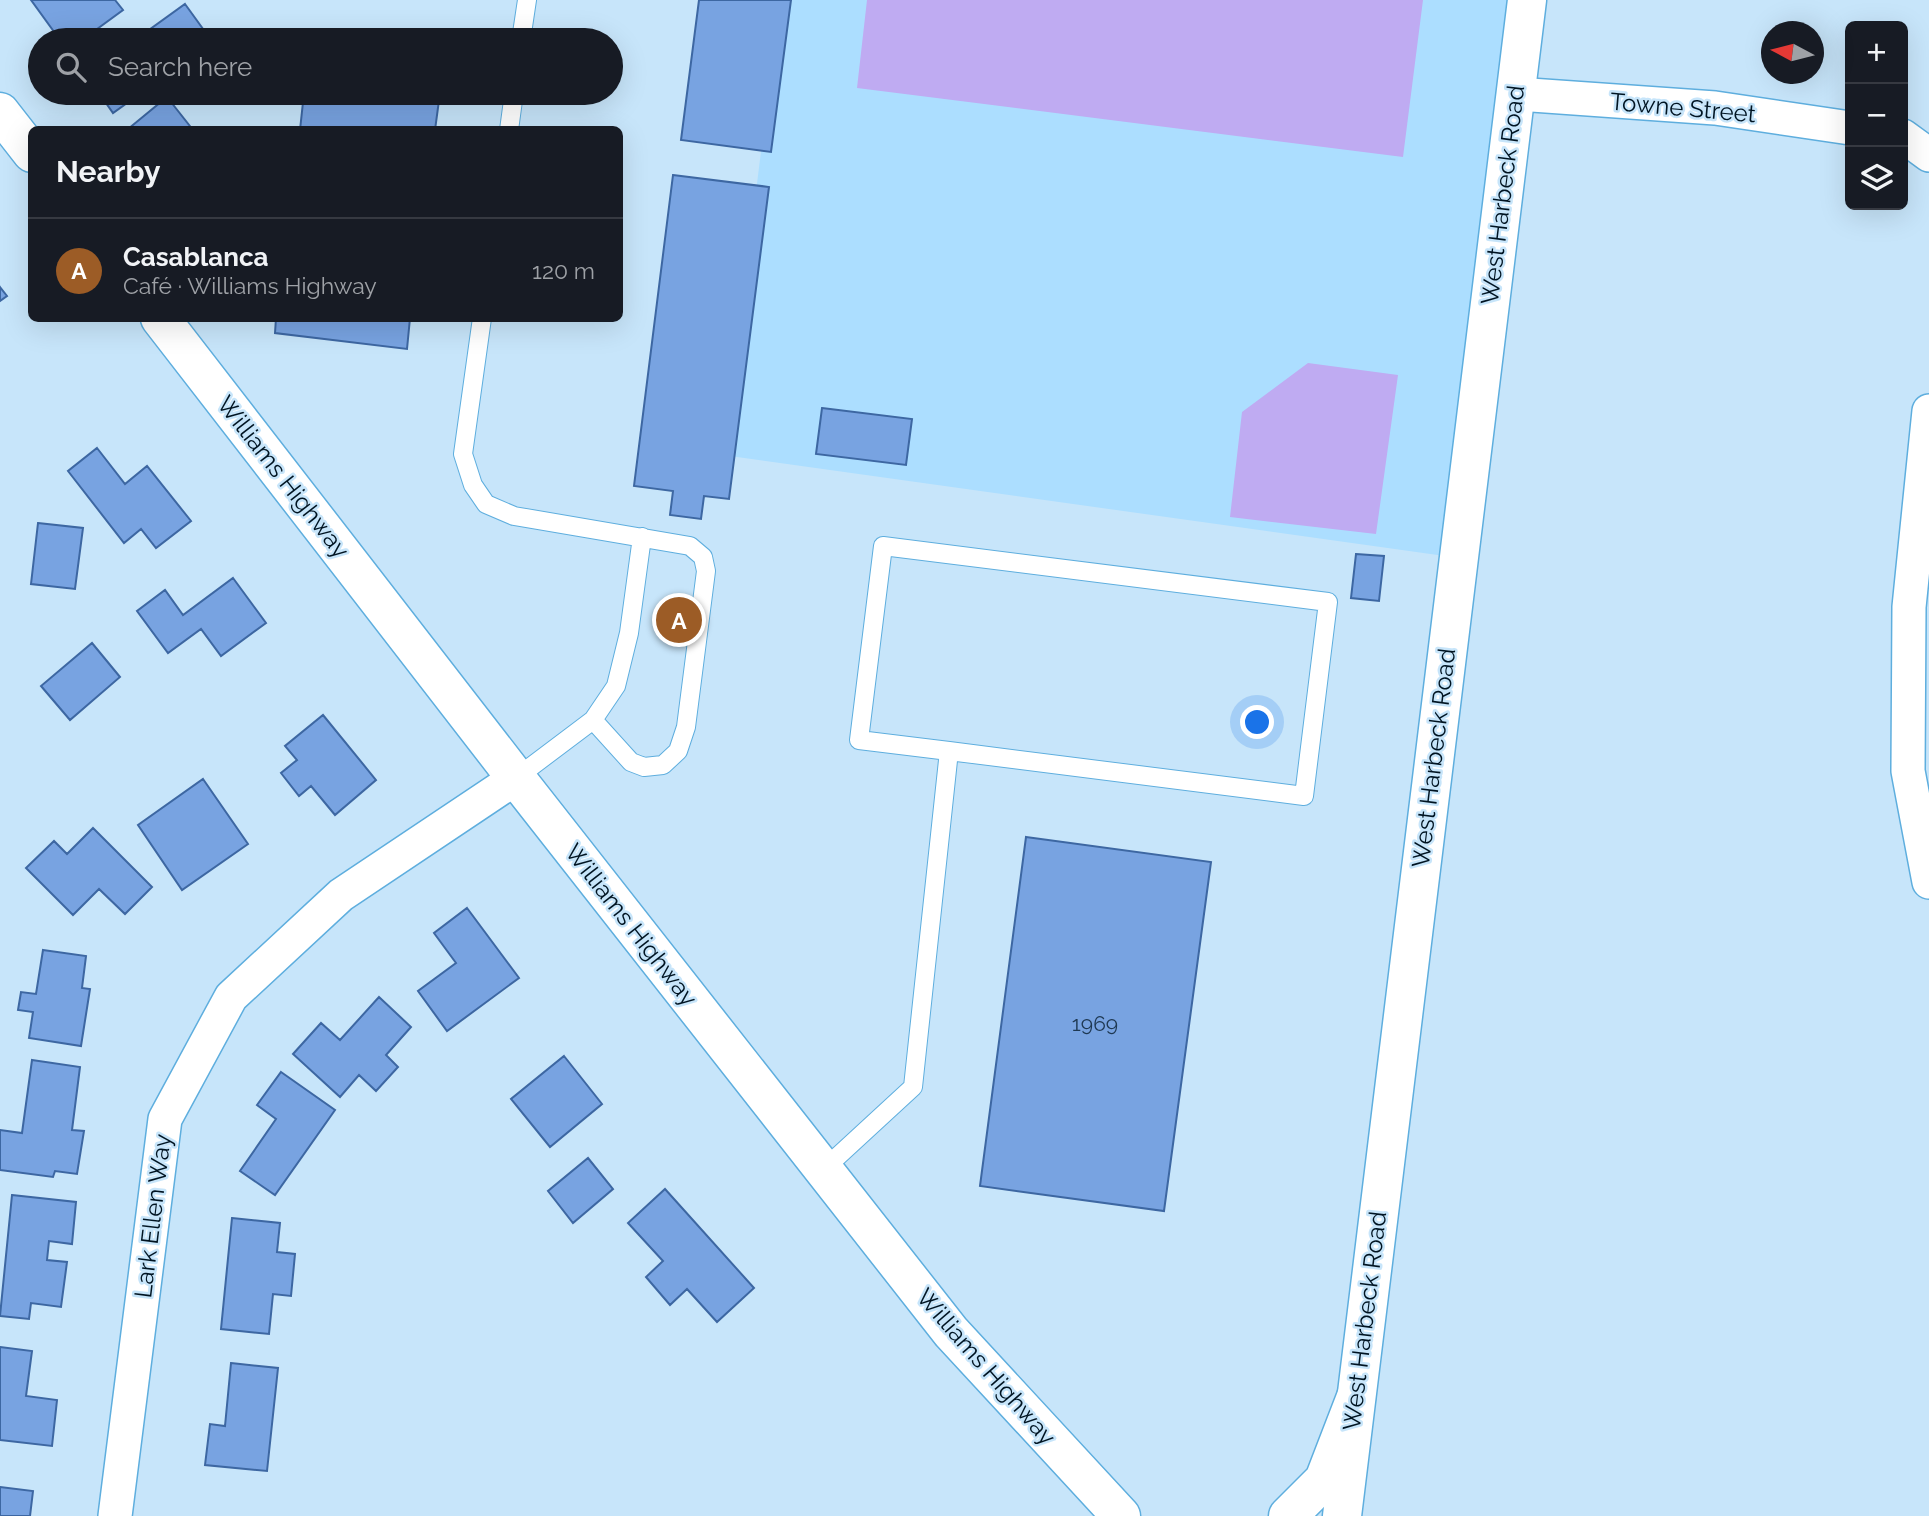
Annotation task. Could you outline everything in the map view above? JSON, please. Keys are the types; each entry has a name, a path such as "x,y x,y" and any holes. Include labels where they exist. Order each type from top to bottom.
{"main road":[{"name":"West Harbeck Road","path":"1342,1516 1527,0"},
{"path":"0,112 28,148"},
{"name":"Williams Highway","path":"163,322 516,778 951,1332 1121,1516"},
{"path":"1287,1516 1324,1480 1356,1397"}],"street":[{"name":"Towne Street","path":"1516,94 1715,108 1845,127"},
{"path":"1908,140 1929,155"},
{"path":"1929,411 1909,607 1908,771 1929,882"},
{"name":"Lark Ellen Way","path":"115,1516 165,1119 231,997 341,895 516,778"}],"lane":[{"path":"523,28 527,0"},
{"path":"510,126 512,105"},
{"path":"481,322 463,454 473,485 486,504 514,516 690,546 703,557 706,571 686,727 678,751 663,765 644,767 631,762 593,720"},
{"path":"516,778 593,720 616,685 629,633 642,537"},
{"path":"884,546 1328,602 1304,796 949,751 859,740 884,546"},
{"path":"824,1170 913,1087 949,751"}],"shaded area":[{"path":"780,0 1528,0 1459,558 723,455"},
{"path":"867,0 1423,0 1403,157 857,88"},
{"path":"1308,363 1398,375 1376,534 1230,517 1242,412"}],"building":[{"path":"31,0 115,0 123,10 98,28 51,28"},
{"path":"699,0 791,0 771,152 681,140"},
{"path":"185,4 202,28 152,28"},
{"path":"107,105 124,105 113,113"},
{"path":"157,105 173,105 190,126 132,126"},
{"path":"303,105 438,105 436,126 300,126"},
{"path":"673,175 769,187 729,499 704,496 701,519 670,515 673,491 634,486"},
{"path":"0,287 7,296 0,301"},
{"path":"276,322 410,322 407,349 275,333"},
{"path":"822,408 912,419 906,465 816,454"},
{"path":"97,448 125,484 147,466 191,521 156,548 141,529 124,543 68,471"},
{"path":"38,523 83,528 75,589 31,584"},
{"path":"1356,554 1384,556 1379,601 1351,598"},
{"path":"233,578 266,623 221,656 201,629 168,653 137,611 165,590 183,615"},
{"path":"92,643 120,677 70,720 41,686"},
{"path":"323,715 376,780 335,815 311,786 299,796 281,773 297,760 285,746"},
{"path":"203,779 248,844 182,890 138,825"},
{"path":"93,828 152,887 125,914 99,889 73,915 26,868 54,841 67,854"},
{"path":"1026,837 1211,862 1164,1211 980,1186"},
{"path":"467,908 519,978 447,1031 418,991 456,963 434,933"},
{"path":"43,950 86,956 82,988 90,989 81,1046 29,1038 33,1012 18,1010 21,992 36,994"},
{"path":"379,997 411,1027 386,1055 398,1067 376,1091 359,1075 340,1097 293,1054 321,1023 340,1040"},
{"path":"564,1056 602,1104 550,1147 511,1099"},
{"path":"32,1060 80,1067 72,1130 84,1131 77,1174 55,1171 53,1177 0,1170 0,1130 22,1133"},
{"path":"281,1072 335,1110 275,1195 240,1171 276,1119 257,1105"},
{"path":"588,1158 613,1189 573,1223 548,1191"},
{"path":"665,1189 754,1288 717,1322 687,1289 670,1305 646,1277 663,1261 628,1223"},
{"path":"12,1195 76,1202 72,1244 49,1241 47,1260 67,1262 61,1307 31,1303 29,1319 0,1316"},
{"path":"232,1218 280,1223 277,1252 295,1254 291,1296 273,1294 269,1334 221,1329"},
{"path":"0,1347 32,1351 26,1396 57,1400 52,1446 0,1440"},
{"path":"231,1363 278,1368 267,1471 205,1465 210,1424 225,1426"},
{"path":"0,1487 33,1491 30,1516 0,1516"}],"place":[{"name":"Casablanca","path":"679,620"}]}
